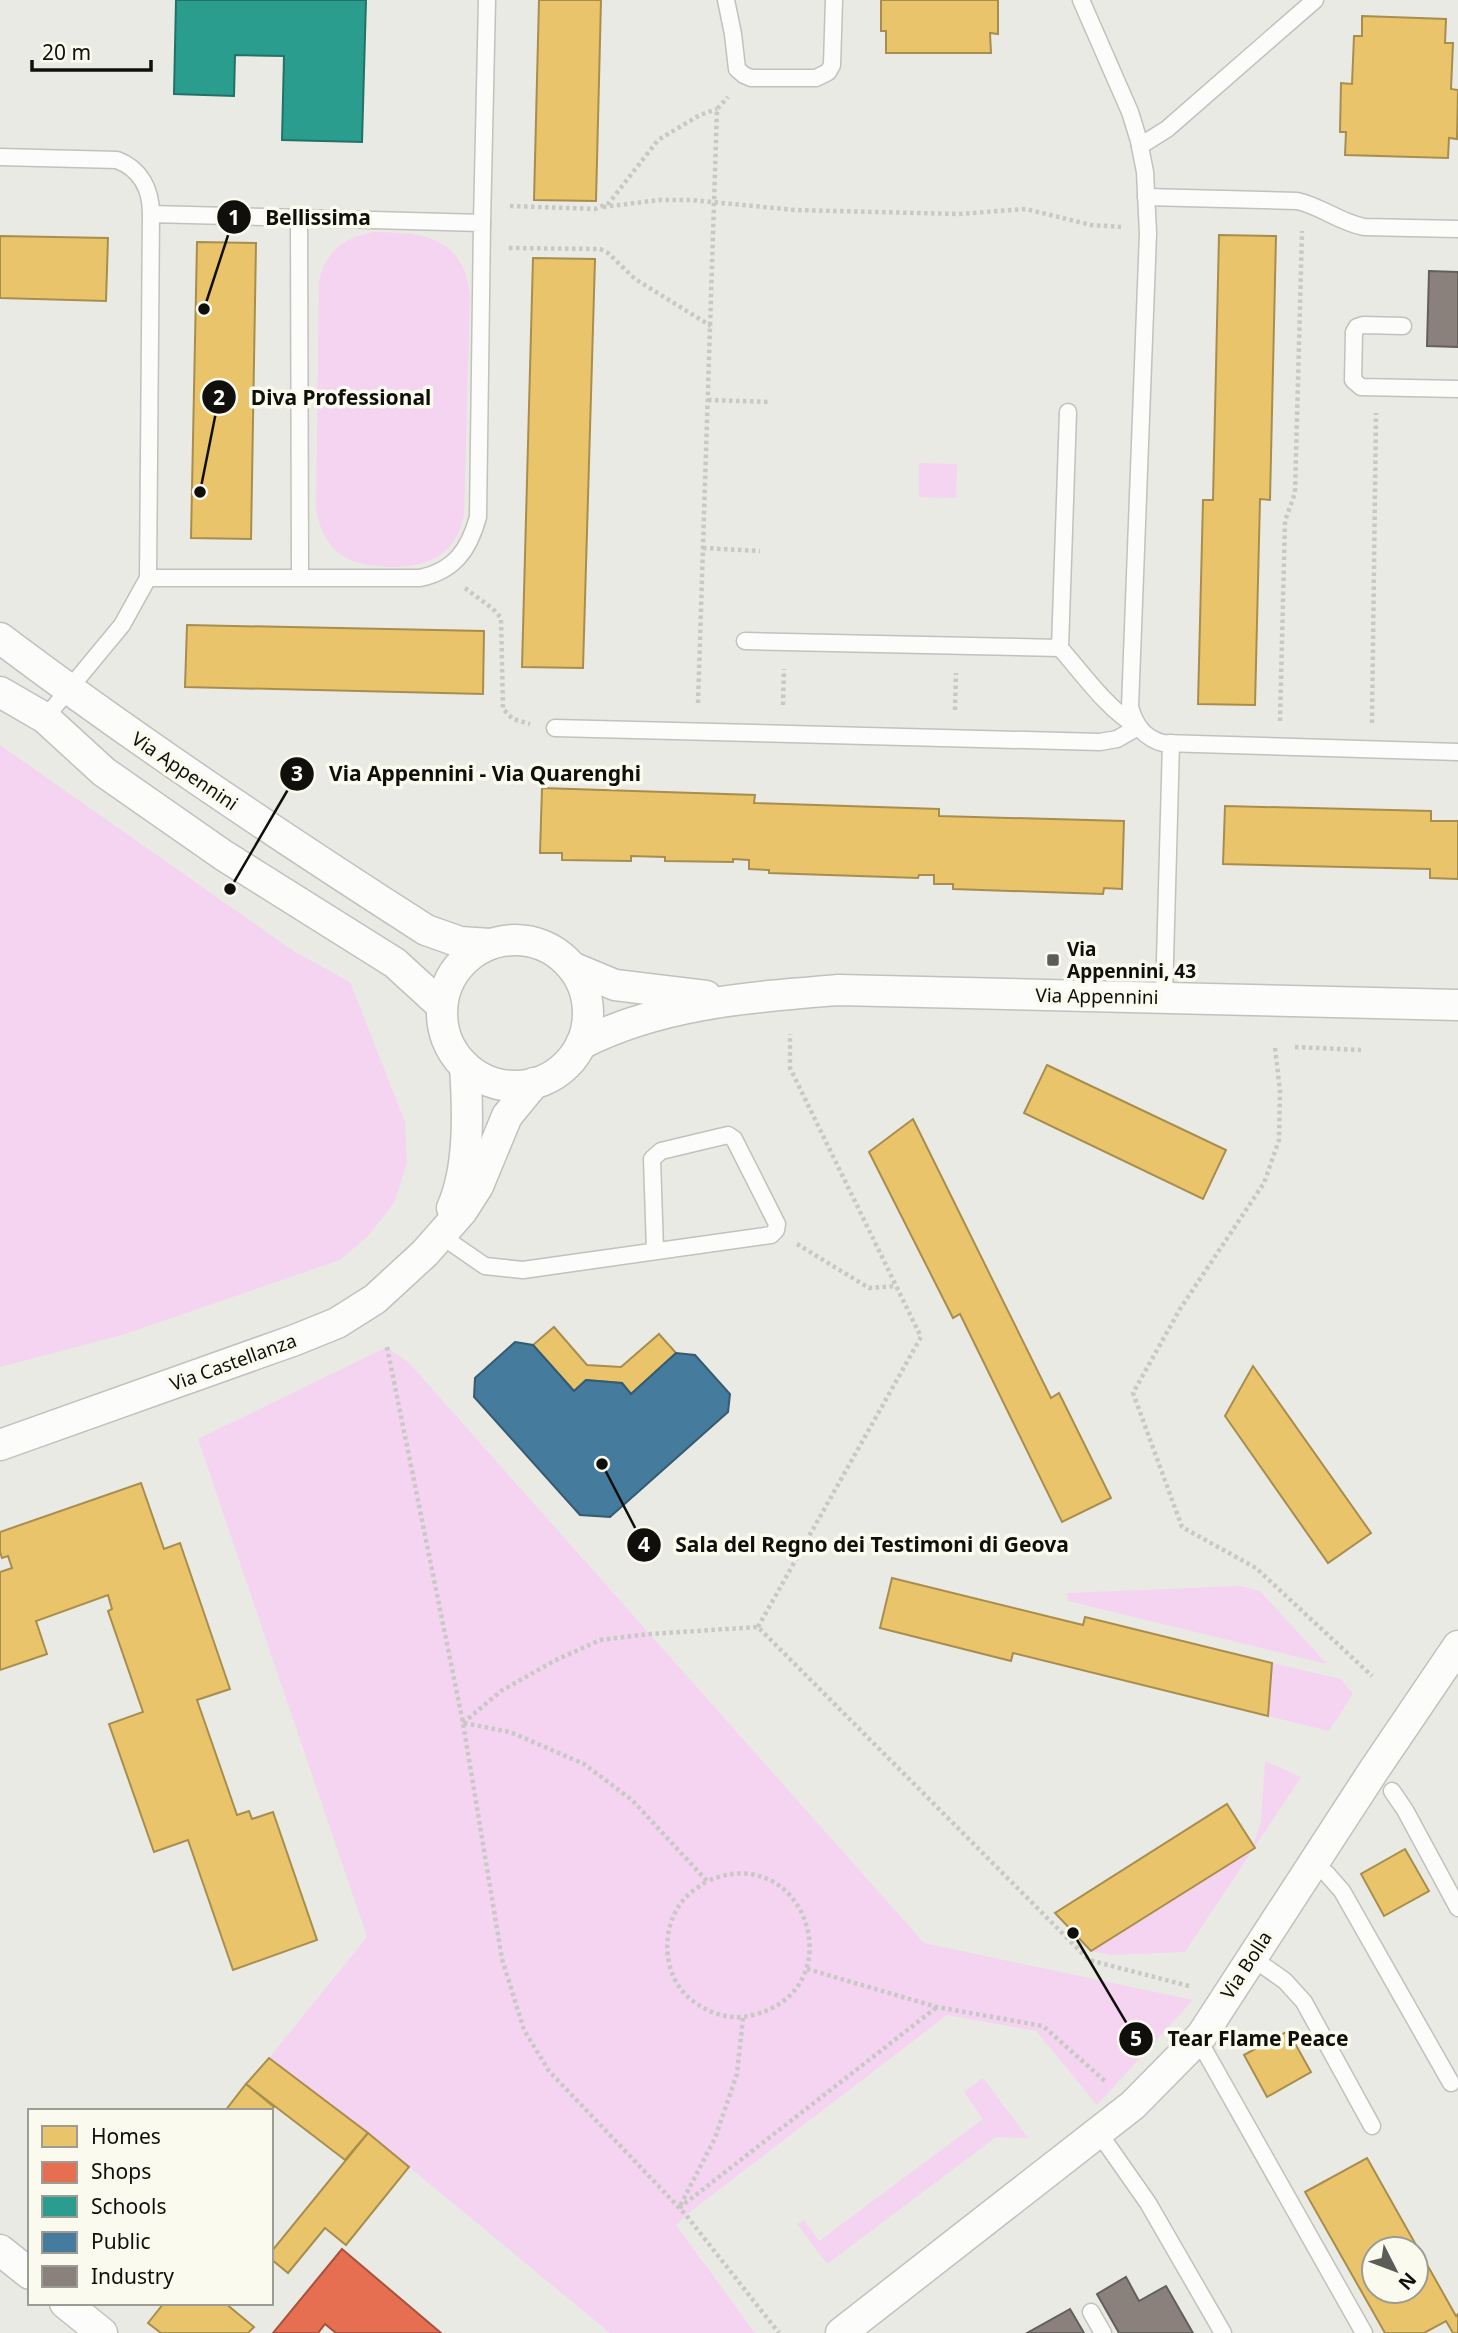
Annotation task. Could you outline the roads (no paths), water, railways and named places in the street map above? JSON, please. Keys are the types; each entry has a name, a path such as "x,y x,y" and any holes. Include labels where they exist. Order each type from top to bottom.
{"street":[{"name":"Via Appennini","path":"0,638 68,690 208,788 426,930 460,942 490,944"},
{"path":"0,692 45,718 104,772 223,855 395,963 442,1006"},
{"name":"Via Appennini","path":"442,1006 446,988 460,964 473,952 490,944 514,939 540,943 562,956 574,968 615,985 737,999"},
{"path":"574,968 583,984 587,1000 587,1027 581,1044"},
{"name":"Via Appennini","path":"581,1044 621,1025 674,1010 737,999 839,990 1458,1005"},
{"name":"Via Castellanza","path":"442,1006 442,1025 448,1044 466,1067 480,1078 498,1084 516,1086 534,1083 558,1072 572,1059 581,1044"},
{"name":"Via Castellanza","path":"440,1235 456,1199 463,1162 468,1102 466,1067"},
{"name":"Via Castellanza","path":"0,1445 295,1340 337,1322 375,1299 401,1277 467,1203 478,1186 507,1116 534,1083"},
{"name":"Via Bolla","path":"841,2333 1133,2105 1198,2039 1458,1646"},
{"path":"0,2250 28,2272"},
{"path":"67,2305 102,2333"}],"lane":[{"path":"148,578 420,578 437,575 452,565 465,550 473,536 478,517 486,0"},
{"path":"726,0 737,69 751,78 816,78 828,72 834,56 834,0"},
{"path":"1081,0 1130,112 1145,172 1147,227 1130,706 1138,727"},
{"path":"1140,146 1167,129 1315,0"},
{"path":"0,157 117,160 126,163 142,178 150,195 148,578 122,625 45,718"},
{"path":"1146,197 1303,202 1337,219 1364,227 1458,229"},
{"path":"151,214 482,223"},
{"path":"299,218 300,577"},
{"path":"1403,326 1357,327 1354,332 1353,380 1361,387 1458,390"},
{"path":"1068,412 1060,648 1128,721 1154,741 1171,743 1458,752"},
{"path":"745,641 1060,648"},
{"path":"555,729 1109,742 1138,727"},
{"path":"1164,997 1171,743"},
{"path":"440,1235 485,1266 523,1270 772,1235 777,1224 734,1139 728,1135 661,1152 652,1159 655,1251"},
{"path":"1392,1791 1458,1908"},
{"path":"1313,1863 1342,1891 1451,2083"},
{"path":"1251,1957 1285,1980 1304,2002 1372,2126"},
{"path":"1198,2039 1364,2333"},
{"path":"1099,2133 1148,2203 1223,2333"},
{"path":"1091,2312 1103,2333"}],"place":[{"name":"Bellissima","path":"204,309"},
{"name":"Diva Professional","path":"200,492"},
{"name":"Via Appennini - Via Quarenghi","path":"230,889"},
{"name":"Via Appennini, 43","path":"1053,960"},
{"name":"Sala del Regno dei Testimoni di Geova","path":"602,1464"},
{"name":"Tear Flame Peace","path":"1073,1933"}]}
